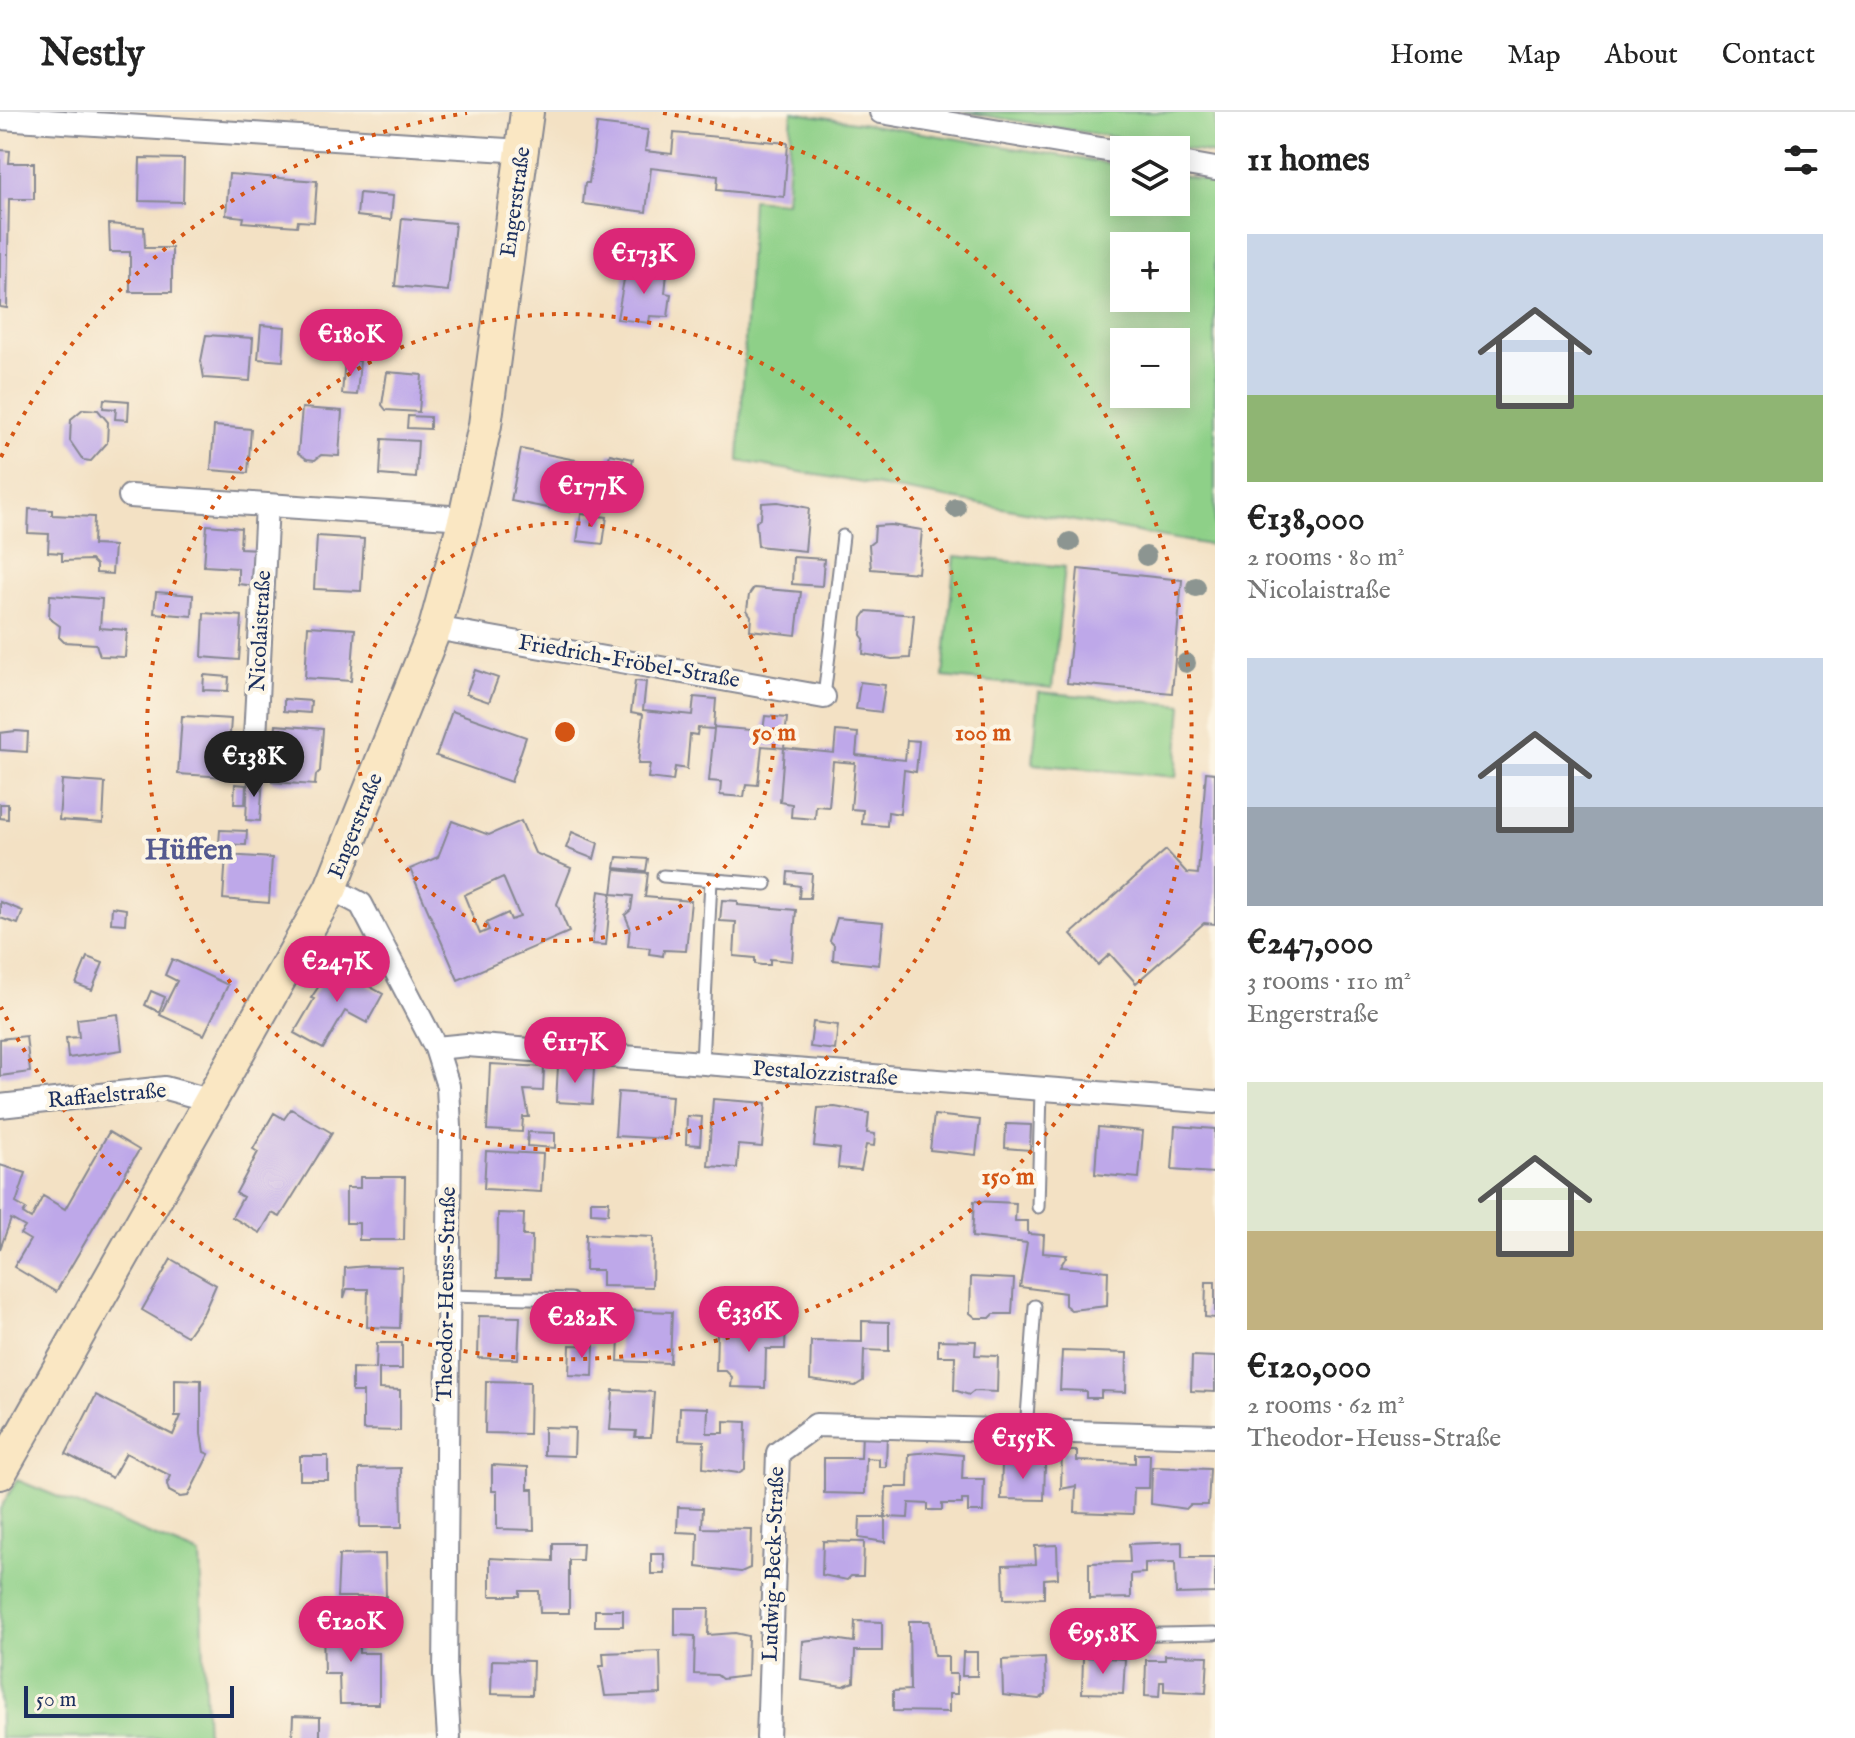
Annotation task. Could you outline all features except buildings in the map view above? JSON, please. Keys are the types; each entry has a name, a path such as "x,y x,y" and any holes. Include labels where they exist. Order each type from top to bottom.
{"main road":[{"name":"Engerstraße","path":"0,1473 331,888 435,628 465,518 485,425 527,112"}],"street":[{"path":"881,112 1110,151"},
{"path":"0,118 523,151"},
{"path":"1190,165 1215,169"},
{"path":"130,496 465,518"},
{"name":"Nicolaistraße","path":"254,757 267,505"},
{"name":"Friedrich-Fröbel-Straße","path":"435,628 824,697"},
{"name":"Theodor-Heuss-Straße","path":"331,888 361,904 436,1048 448,1086 445,1675 449,1738"},
{"name":"Pestalozzistraße","path":"436,1048 467,1045 1215,1102"},
{"name":"Raffaelstraße","path":"0,1106 165,1088 213,1101"},
{"name":"Ludwig-Beck-Straße","path":"768,1738 778,1453 816,1425 1215,1436"}],"lane":[{"path":"824,697 843,536"},
{"path":"663,876 766,884"},
{"path":"702,1065 711,880"},
{"path":"1038,1207 1041,1090"},
{"path":"446,1296 571,1299"},
{"path":"1026,1431 1035,1306"},
{"path":"1059,1636 1215,1633"}],"green space":[{"path":"792,112 1110,164 1110,216 1190,216 1190,178 1215,182 1215,546 739,461 752,199 786,202"},
{"path":"964,112 1215,112 1215,154 1190,150 1190,136 1110,136"},
{"path":"955,556 1065,567 1052,688 943,677"},
{"path":"1039,692 1182,705 1176,777 1033,764"},
{"path":"17,1480 200,1555 207,1738 0,1738 0,1509"}],"district":[{"name":"Hüffen","path":"189,851"}]}
